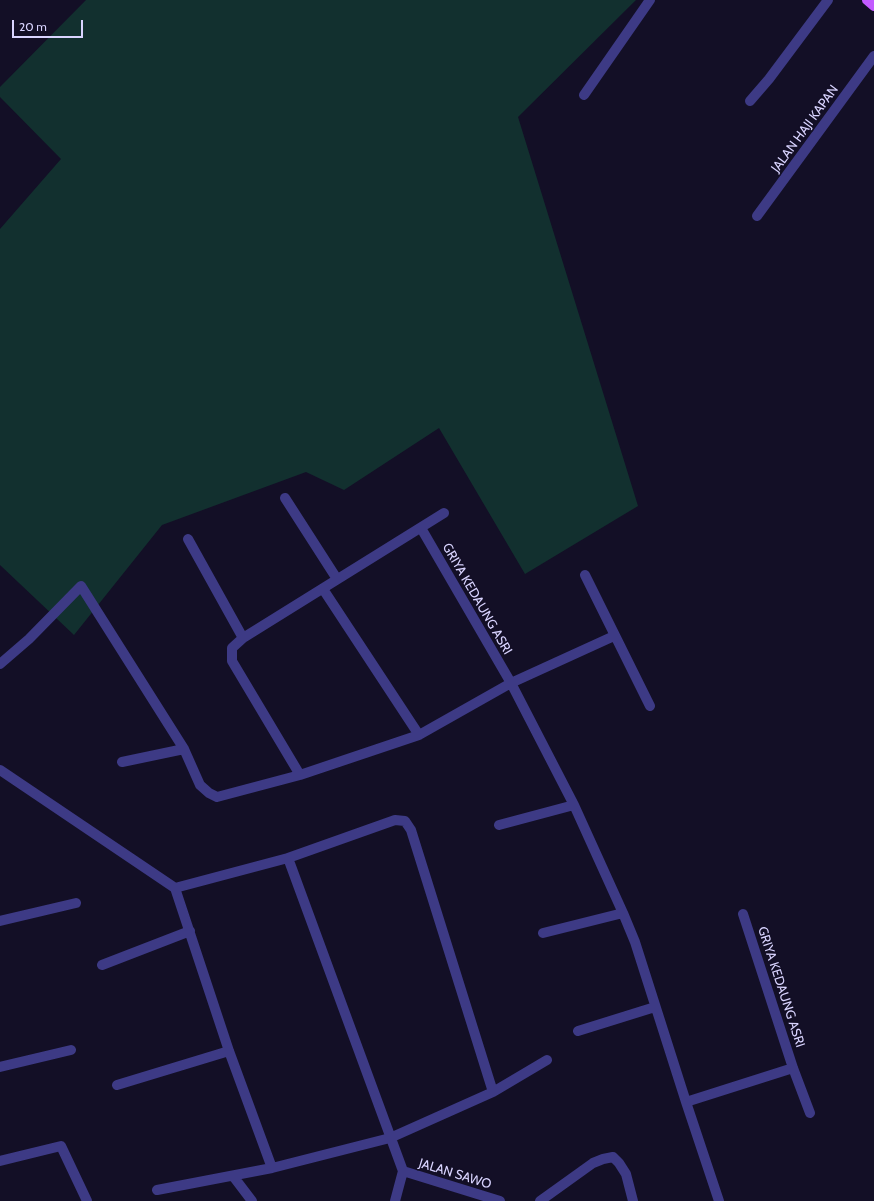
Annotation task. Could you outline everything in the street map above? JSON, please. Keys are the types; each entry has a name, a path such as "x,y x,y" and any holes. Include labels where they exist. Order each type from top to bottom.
{"main road":[{"path":"867,0 874,6"}],"street":[{"path":"584,95 650,0"},
{"path":"750,101 769,79 828,0"},
{"name":"JALAN HAJI KAPAN","path":"757,216 874,56"},
{"path":"285,498 337,579"},
{"path":"300,775 232,661 232,648 242,638 324,589 337,579 444,513"},
{"name":"GRIYA KEDAUNG ASRI","path":"421,528 511,683 574,804 623,913 635,942 719,1201"},
{"path":"188,539 242,638"},
{"path":"585,576 650,706"},
{"path":"0,664 29,639 81,586 184,749 200,786 217,797 300,775 419,734 511,683 614,636"},
{"path":"324,589 419,734"},
{"path":"122,762 184,749"},
{"path":"0,770 175,888 229,1051 272,1168"},
{"path":"499,825 574,804"},
{"path":"175,888 288,858 395,820 405,821 411,830 493,1092"},
{"path":"288,858 403,1171 395,1201"},
{"path":"0,921 76,903"},
{"path":"543,933 623,913"},
{"name":"GRIYA KEDAUNG ASRI","path":"743,914 793,1068 810,1113"},
{"path":"102,965 190,932"},
{"path":"578,1031 655,1006"},
{"path":"0,1067 71,1050"},
{"path":"117,1084 229,1051"},
{"path":"157,1190 272,1168 390,1138 493,1092 547,1060"},
{"name":"GRIYA KEDAUNG ASRI","path":"686,1102 793,1068"},
{"path":"0,1161 61,1146 87,1201"},
{"path":"540,1201 593,1163 613,1157 619,1162 626,1174 633,1201"},
{"name":"JALAN SAWO","path":"403,1171 500,1201"},
{"path":"233,1176 252,1201"}],"green space":[{"path":"86,0 636,0 518,117 638,506 525,574 439,428 344,490 306,472 162,525 74,635 0,565 0,229 61,159 0,97 0,87"}]}
